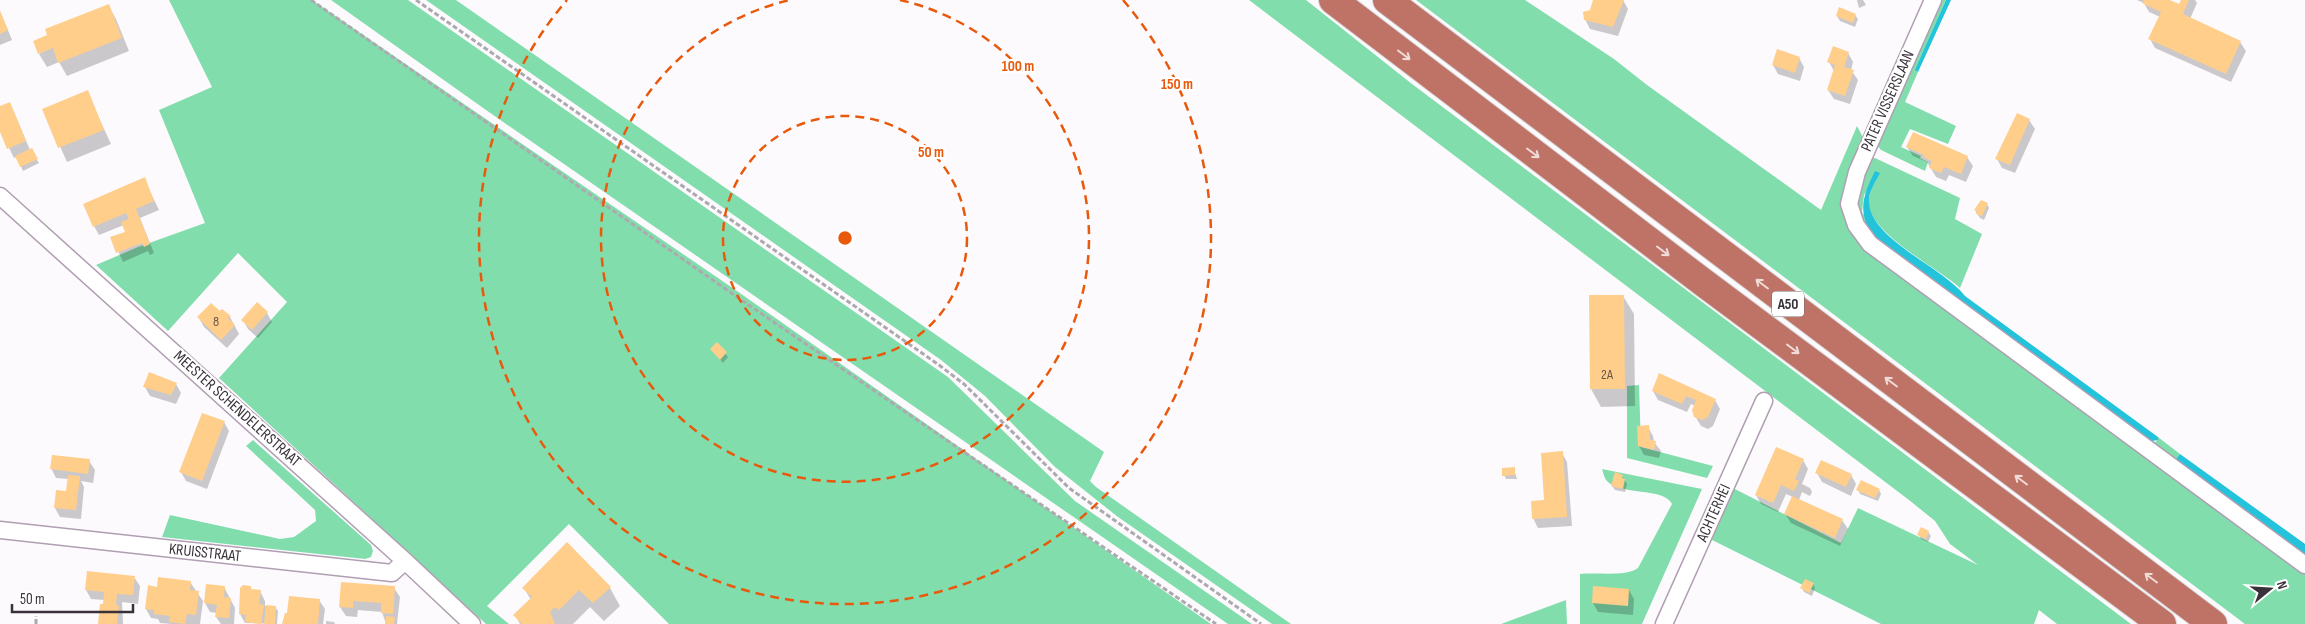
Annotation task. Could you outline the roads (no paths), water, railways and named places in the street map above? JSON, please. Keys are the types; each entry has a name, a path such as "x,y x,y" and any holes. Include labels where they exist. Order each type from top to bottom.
{"highway":[{"name":"A50","path":"1333,0 1696,277 2162,624"},
{"name":"A50","path":"1387,0 2213,624"}],"street":[{"name":"PATER VISSERSLAAN","path":"1933,0 1856,172 1850,204 1856,225 1870,244 2305,565"},
{"name":"MEESTER SCHENDELERSTRAAT","path":"0,196 406,560 472,624"},
{"name":"ACHTERHEI","path":"1664,624 1764,401"},
{"name":"KRUISSTRAAT","path":"0,530 392,573 406,560"}],"water":[{"path":"1946,0 1951,0 1918,72 1915,70"},
{"path":"1875,171 1880,173 1870,194 1869,201 1872,215 1881,228 1909,252 1955,285 1965,296 2158,437 2158,440 2152,441 1875,237 1865,220 1863,204 1867,188"},
{"path":"2180,454 2305,544 2305,554 2176,459"}]}
